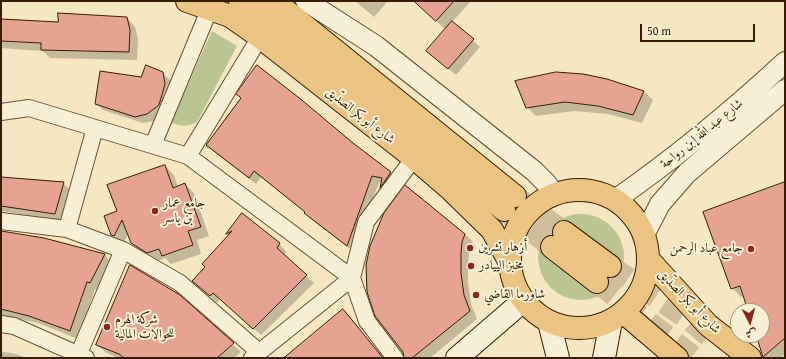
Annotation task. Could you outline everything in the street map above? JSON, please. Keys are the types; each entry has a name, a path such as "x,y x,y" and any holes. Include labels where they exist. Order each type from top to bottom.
{"main road":[{"name":"شارع أبو بكر الصدّيق","path":"187,1 230,16 260,37 414,158 450,189 492,230 509,261"},
{"path":"240,1 269,19 510,203 292,14 274,1"},
{"path":"573,190 595,192 614,200 627,210 637,222 644,235 647,247 648,259 645,279 636,298 617,317 591,327 570,328 549,322 535,313 523,301 513,282 509,261 510,244 516,229 525,215 554,194 573,190"},
{"path":"558,239 603,274"},
{"name":"شارع أبو بكر الصدّيق","path":"648,259 708,325 750,358"},
{"path":"457,358 523,301"},
{"path":"604,358 617,317"},
{"path":"617,317 677,358"},
{"path":"549,322 558,358"}],"street":[{"path":"306,1 376,46 534,171 554,194"},
{"path":"153,145 210,8"},
{"path":"188,156 260,37"},
{"name":"شارع عبد الله إبن رواحة","path":"614,200 651,174 734,108 785,62"},
{"name":"شارع عبد الله إبن رواحة","path":"644,235 660,204 687,173 785,90"},
{"path":"1,112 29,108 188,156 352,278"},
{"path":"67,229 95,128"},
{"path":"395,358 367,321 352,278 366,222 414,158"},
{"path":"1,221 67,229 123,250 180,283 255,355 352,278"},
{"path":"1,324 14,326 80,357 123,250"}],"green space":[{"path":"212,31 237,46 197,122 188,126 174,124 171,122"},
{"path":"581,214 597,218 611,227 620,241 624,257 620,273 611,287 597,296 581,300 565,296 551,287 542,273 538,257 542,241 551,227 565,218"}],"building":[{"path":"414,1 454,1 436,21"},
{"path":"58,13 127,17 130,30 129,52 41,50 41,43 1,41 1,19 58,22"},
{"path":"452,21 474,39 448,69 426,51"},
{"path":"146,65 163,72 165,84 159,105 147,114 135,117 95,104 100,71 141,77"},
{"path":"257,65 391,172 380,188 382,178 372,176 347,246 304,213 305,212 254,171 249,178 206,145 241,98 236,94"},
{"path":"556,72 583,74 607,79 644,91 633,115 598,106 565,102 526,108 515,81"},
{"name":"جامع عمار بن ياسر","path":"165,165 173,188 185,183 201,227 188,231 193,245 162,256 159,249 147,253 131,243 122,220 114,236 111,235 104,216 117,211 107,185"},
{"path":"1,177 64,182 55,214 1,206"},
{"name":"جامع عباد الرحمن","path":"785,182 785,338 763,357 759,343 770,343 770,303 745,303 740,286 731,289 703,212"},
{"path":"405,185 465,234 462,242 461,273 464,295 470,311 412,358 404,358 403,352 375,316 367,292 366,265 370,246 384,213"},
{"path":"242,213 280,243 277,248 307,275 253,329 213,293 210,296 192,281 205,267 202,264 232,231 226,234"},
{"path":"1,231 44,238 105,254 90,283 87,282 70,331 29,316 1,309"},
{"path":"130,265 180,295 234,343 217,358 124,358 119,354 96,345"},
{"path":"343,309 383,358 284,358"}],"tunnel":[{"path":"515,196 564,232"},
{"path":"504,210 552,247"},
{"path":"610,266 691,321 711,338"},
{"path":"597,282 695,358"}],"place":[{"name":"جامع عمار بن ياسر","path":"155,211"},
{"name":"أزهار تشرين","path":"470,248"},
{"name":"جامع عباد الرحمن","path":"751,249"},
{"name":"مخبز الييادر","path":"471,266"},
{"name":"شاورما القاضي","path":"476,295"},
{"name":"شركة الهرم للحوالات المالية","path":"107,327"}]}
